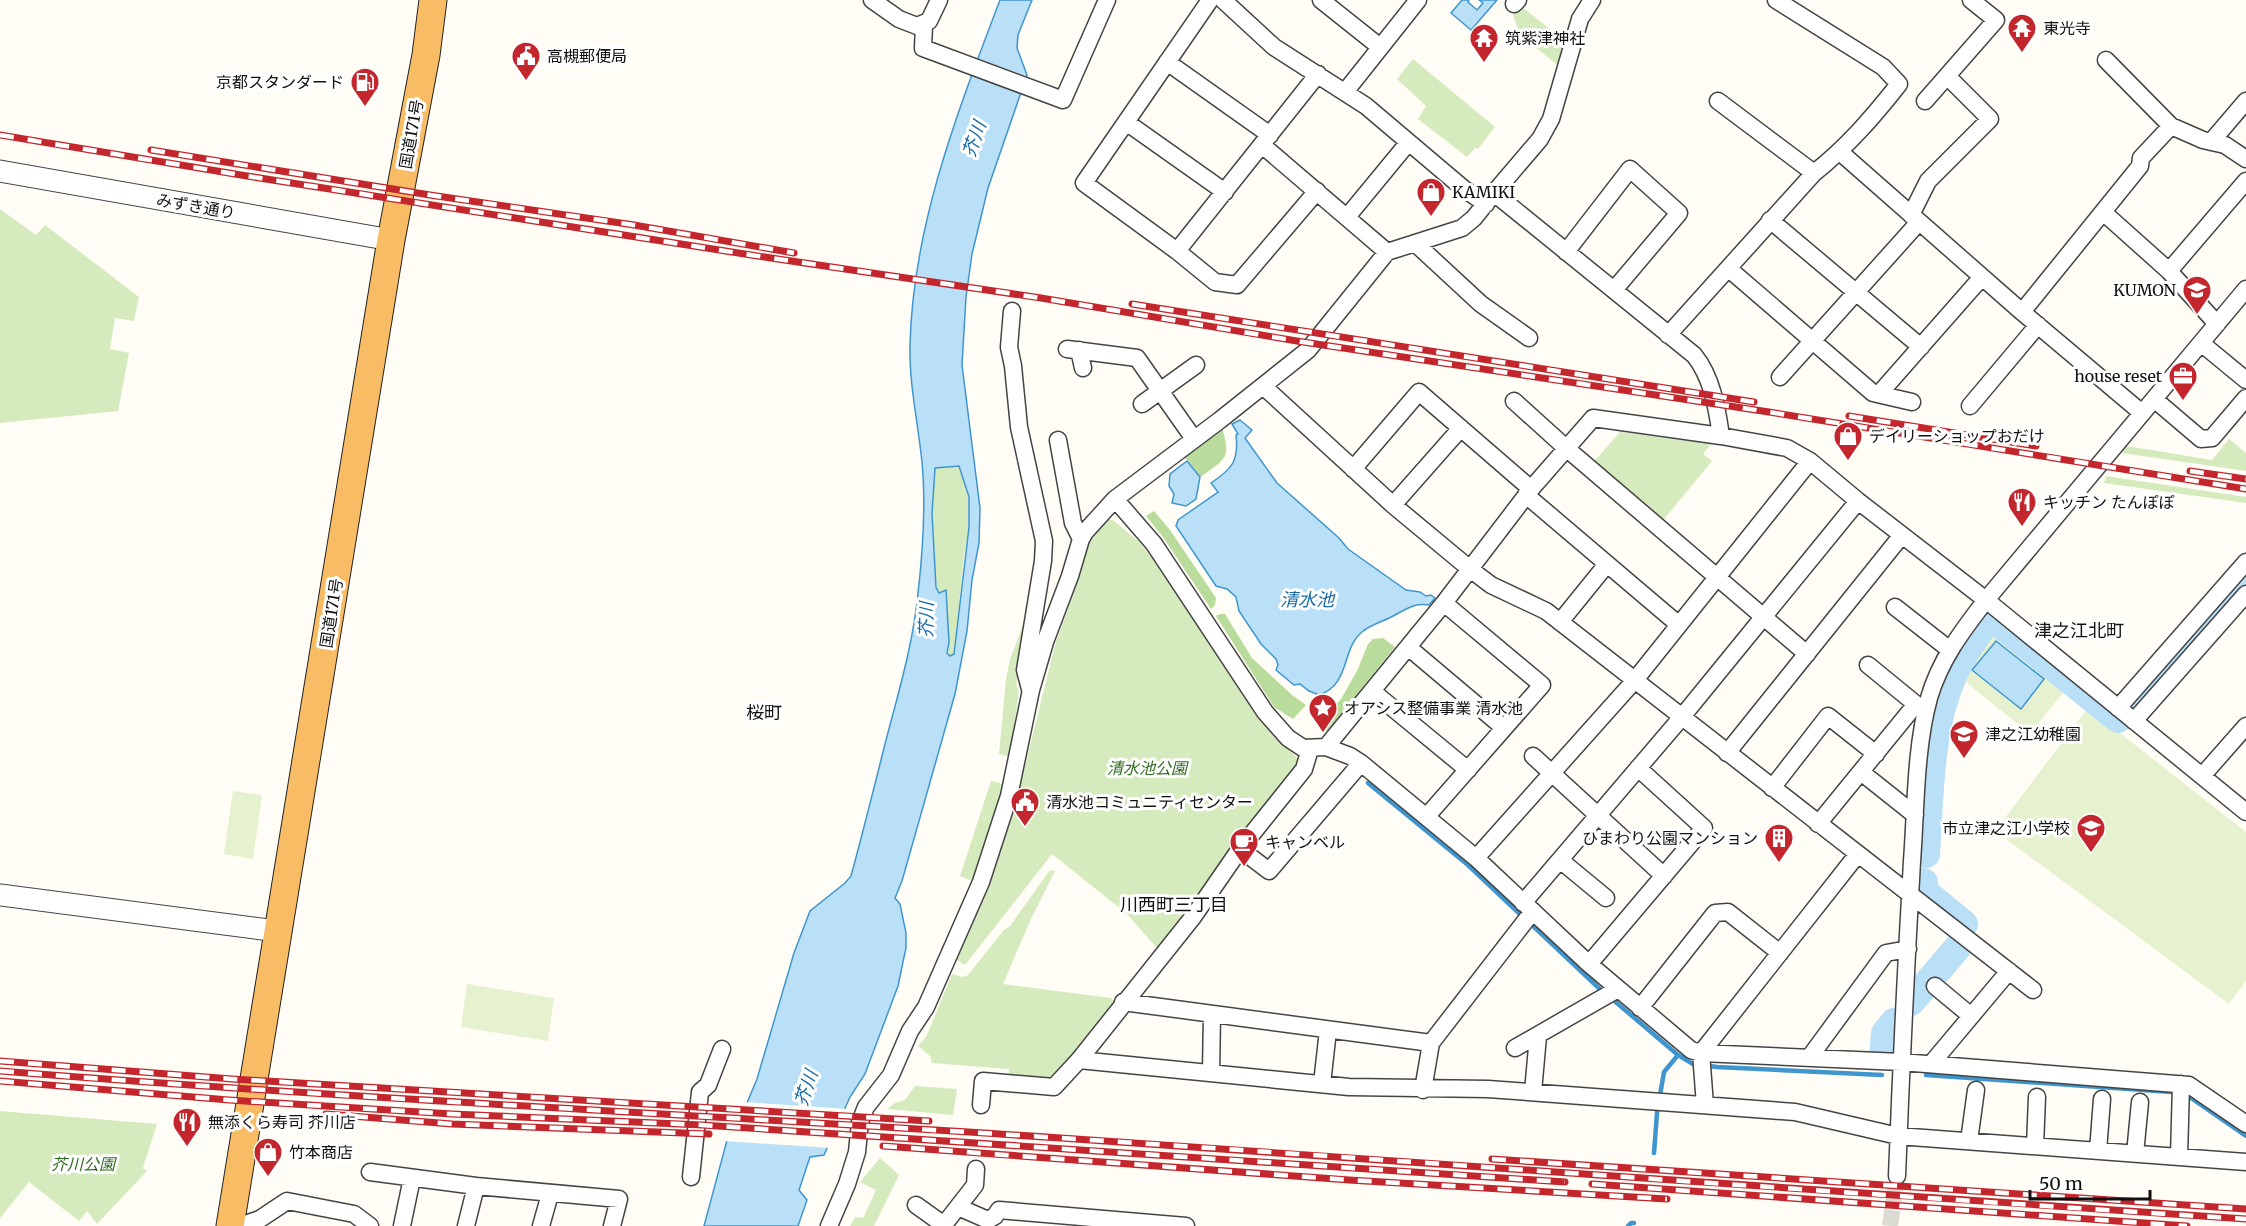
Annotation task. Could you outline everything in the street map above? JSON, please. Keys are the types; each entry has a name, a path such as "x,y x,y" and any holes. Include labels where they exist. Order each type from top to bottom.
{"highway":[{"name":"国道171号","path":"230,1226 391,240 426,55 434,0"}],"street":[{"path":"872,0 905,22 917,26 924,25 932,18 939,0"},
{"path":"924,25 923,48 1063,100 1107,0"},
{"path":"1210,0 1084,183 1177,251 1215,282 1237,285 1317,191"},
{"path":"1223,0 1275,47 1366,106 1464,189 1490,199 1566,252 1694,355 1704,367 1721,436"},
{"path":"1321,0 1380,47"},
{"path":"1346,92 1418,0"},
{"path":"829,1226 847,1184 857,1152 860,1122 866,1107 891,1075 910,1031 926,1007 981,882 1013,780 1030,690 1081,539 1091,523 1115,499 1308,350 1387,252 1462,228 1474,218 1540,139 1551,119 1580,19 1592,0"},
{"path":"1668,335 1814,173 1840,152 1872,118 1899,84 1883,67 1776,0"},
{"path":"1925,101 1995,20 1971,0"},
{"path":"2106,60 2171,126 2225,145 2246,159"},
{"path":"1167,62 1266,140 1317,191 1387,252"},
{"path":"1177,251 1318,74"},
{"path":"1780,377 1855,292 1915,218 1928,181 1990,119 1948,77"},
{"path":"1718,101 1814,173"},
{"path":"2211,141 2246,101"},
{"path":"1126,122 1224,192"},
{"path":"2022,312 2140,166 2141,158 2171,126"},
{"path":"1347,217 1408,143"},
{"path":"1840,152 2022,312 2142,413"},
{"path":"1566,252 1630,169 1678,213 1614,290"},
{"name":"みずき通り","path":"0,171 391,240"},
{"path":"2169,272 2246,181"},
{"path":"2103,212 2169,272 2217,324"},
{"path":"1770,220 1921,347"},
{"path":"1415,243 1481,304 1529,338"},
{"path":"1729,269 1873,393 1912,402"},
{"path":"1879,394 1983,277"},
{"path":"1818,824 1876,754 1929,698 1950,650 1986,600 2246,288"},
{"path":"1012,311 1009,347 1019,427 1044,541 1043,561 1025,670 1030,690"},
{"path":"1970,406 2038,325"},
{"path":"2201,343 2246,380"},
{"path":"1083,368 1073,350 1137,358 1194,439"},
{"path":"1142,404 1196,365"},
{"path":"1263,386 1392,505 1470,569 1491,585 1546,611 2033,990"},
{"path":"1353,469 1419,392 1607,564 1679,625"},
{"path":"2154,399 2201,439 2212,438 2246,398"},
{"path":"1514,401 1807,654"},
{"path":"981,1106 983,1081 1054,1087 1079,1060 1193,917 1240,849 1318,748 1372,691 1444,603 1529,492 1593,418 1787,448 1810,461 1986,600 2246,812"},
{"path":"1392,505 1461,428"},
{"path":"1058,440 1073,523 1081,539"},
{"path":"1476,858 1635,680 1810,461"},
{"path":"1115,499 1154,544 1271,720 1296,744 1350,756 1361,763 1476,858 1527,913 1691,1050 1701,1053 1931,1064 2189,1085 2246,1124"},
{"path":"1423,1089 1431,1043 1527,913 1560,860 1681,718 1858,501"},
{"path":"1727,753 1902,535"},
{"path":"2118,708 2246,562"},
{"path":"1560,622 1607,564"},
{"path":"2134,721 2246,594"},
{"path":"1427,816 1542,685 1444,603"},
{"path":"1895,607 1950,650"},
{"path":"2202,612 2218,625"},
{"path":"1407,647 1504,728"},
{"path":"1868,665 1921,708 1922,734 1910,893 1897,1176"},
{"path":"1372,691 1468,770"},
{"path":"1772,788 1828,716 1876,754"},
{"path":"2202,776 2246,726"},
{"path":"1533,756 1664,876"},
{"path":"1240,849 1269,871 1361,763"},
{"path":"1589,964 1704,828 1638,768"},
{"path":"1861,772 1915,815"},
{"path":"1705,1105 1701,1053 1857,855"},
{"path":"1560,860 1605,898"},
{"path":"0,895 277,931"},
{"path":"1640,1008 1715,913 1728,912 1780,953"},
{"path":"1809,1058 1886,953 1908,949"},
{"path":"1931,1064 2009,971"},
{"path":"1935,986 1971,1016"},
{"path":"1515,1048 1618,989"},
{"path":"1123,1002 1431,1043"},
{"path":"1210,1073 1212,1014"},
{"path":"1322,1084 1328,1029"},
{"path":"1533,1092 1538,1036"},
{"path":"691,1177 700,1092 708,1085 722,1049"},
{"path":"1079,1060 1322,1084 1423,1089 1488,1089 1795,1112 1898,1136 2246,1162"},
{"path":"2179,1157 2181,1084"},
{"path":"1969,1141 1976,1090"},
{"path":"2035,1146 2037,1097"},
{"path":"2098,1151 2102,1099"},
{"path":"2135,1154 2140,1102"},
{"path":"916,1205 944,1225 975,1185 976,1169"},
{"path":"370,1172 476,1186 619,1199 612,1226"},
{"path":"402,1226 412,1178"},
{"path":"466,1226 476,1186"},
{"path":"541,1226 550,1194"},
{"path":"239,1226 260,1219 287,1201 354,1214 370,1226"},
{"path":"958,1207 988,1220 995,1216 999,1209 1081,1221 1186,1226"}],"green space":[{"path":"1520,5 1567,43 1560,67 1520,35 1513,15"},
{"path":"1413,59 1495,127 1478,149 1475,148 1467,157 1418,119 1426,106 1397,79"},
{"path":"0,209 36,235 45,225 139,297 134,321 115,318 110,349 129,353 118,411 0,423"},
{"path":"1222,427 1226,446 1224,457 1221,462 1201,477 1184,456"},
{"path":"1620,432 1711,444 1703,454 1712,461 1659,525 1590,466"},
{"path":"2229,439 2246,453 2246,471 2122,453 2127,446 2212,460"},
{"path":"959,466 968,497 969,527 954,654 950,655 948,653 946,590 939,592 935,569 933,531 935,468"},
{"path":"2106,476 2246,497 2246,503 2104,483"},
{"path":"1154,511 1170,530 1216,598 1215,605 1211,609 1163,537 1146,516"},
{"name":"清水池公園","path":"1108,520 1113,520 1138,541 1162,569 1232,672 1254,713 1297,758 1298,765 1163,947 1156,947 1127,914 1052,854 965,965 956,959 986,890 1013,815 1055,645 1080,575 1086,549 1093,536"},
{"path":"1225,614 1252,658 1306,705 1293,719 1274,707 1216,616"},
{"path":"1027,615 1016,685 1019,690 1010,757 999,754 1006,679 1010,659"},
{"path":"1994,622 2070,684 2030,734 1956,674 1969,652"},
{"path":"1383,638 1395,647 1327,731 1318,724 1341,699 1357,671 1368,644 1373,639"},
{"path":"2088,708 2246,832 2246,981 2229,1004 1995,831"},
{"path":"991,781 1004,784 972,881 960,876"},
{"path":"233,791 262,795 253,859 224,854"},
{"path":"1050,870 1055,871 1030,921 1003,984 1111,998 1116,1002 1053,1081 1009,1077 1009,1069 932,1063 930,1056 918,1046 927,1035 952,974 963,977 968,975 1003,931 1010,926"},
{"path":"467,984 554,998 548,1041 461,1027"},
{"path":"915,1086 957,1089 953,1115 887,1109 905,1100"},
{"name":"芥川公園","path":"0,1111 157,1124 143,1168 147,1171 97,1224 87,1211 79,1221 29,1182 0,1218"},
{"path":"880,1158 899,1175 874,1226 850,1226 855,1217 863,1218 876,1190 860,1182"}],"water":[{"name":"芥川","path":"1000,0 1032,0 1018,35 1017,48 1027,75 988,188 972,254 966,297 962,365 980,508 979,543 972,580 967,631 955,694 902,881 895,898 900,904 906,933 906,948 898,986 865,1074 850,1097 824,1155 810,1157 799,1190 807,1200 798,1226 704,1226 730,1129 744,1110 757,1079 794,953 810,911 851,876 913,632 924,511 922,462 910,360 913,300 919,256 940,169","holes":["959,466 969,497 969,527 954,654 950,656 947,653 949,642 946,590 939,593 936,587 932,514 935,468"]},
{"path":"1462,0 1469,0 1468,2 1477,10 1483,3 1479,0 1497,0 1471,30 1451,13"},
{"name":"清水池","path":"1240,420 1252,430 1245,438 1277,483 1339,538 1348,549 1406,590 1420,592 1426,596 1431,595 1435,598 1429,605 1411,607 1362,632 1355,639 1336,683 1319,695 1300,684 1294,685 1276,670 1278,665 1276,659 1261,644 1239,611 1236,597 1227,589 1216,586 1176,526 1178,520 1218,492 1211,483 1229,469 1235,458 1236,435 1238,434 1232,424"},
{"path":"1187,461 1200,477 1196,499 1186,506 1172,503 1174,494 1169,486 1170,474"},
{"path":"1996,641 2044,679 2021,709 1972,670"}],"pier":[{"path":"744,1102 848,1109 831,1148 723,1141 727,1128"}],"waterway":[{"path":"2221,609 2246,580"},
{"path":"1926,854 1932,764 1939,719 1956,669 1968,647 1987,621 1995,620 2118,719"},
{"path":"2133,709 2206,627"},
{"path":"1368,783 1468,865 1523,917"},
{"path":"1924,882 1925,892 1964,924"},
{"path":"1530,923 1604,993"},
{"path":"1911,1002 1963,941"},
{"path":"1611,998 1678,1055 1693,1064 1882,1075"},
{"path":"1883,1056 1885,1033 1894,1022"},
{"path":"1654,1153 1657,1113 1664,1072 1678,1055"},
{"path":"1926,1075 2171,1092 2188,1096 2246,1136"},
{"path":"1628,1226 1634,1223"}],"tunnel":[{"path":"1890,1226 1897,1176"}],"railway":[{"path":"0,135 247,176 1041,298 1303,342 1769,412 2246,489"},
{"path":"151,150 634,225 794,253"},
{"path":"1132,304 1754,402"},
{"path":"1849,416 2036,446"},
{"path":"2190,471 2246,479"},
{"path":"0,1061 232,1079 929,1121"},
{"path":"0,1071 397,1098 1061,1138 2246,1219"},
{"path":"0,1081 229,1100 452,1114 702,1125 1565,1182"},
{"path":"326,1114 452,1124 709,1134"},
{"path":"883,1146 1349,1180 1667,1199"},
{"path":"1492,1159 2246,1209"},
{"path":"1592,1184 2187,1226"}],"place":[{"name":"東光寺","path":"2022,54"},
{"name":"筑紫津神社","path":"1484,64"},
{"name":"高槻郵便局","path":"526,82"},
{"name":"京都スタンダード","path":"365,108"},
{"name":"KAMIKI","path":"1431,218"},
{"name":"KUMON","path":"2197,316"},
{"name":"house reset","path":"2183,402"},
{"name":"デイリーショップおだけ","path":"1848,462"},
{"name":"キッチン たんぽぽ","path":"2022,528"},
{"name":"オアシス整備事業 清水池","path":"1323,734"},
{"name":"津之江幼稚園","path":"1964,760"},
{"name":"清水池コミュニティセンター","path":"1025,828"},
{"name":"市立津之江小学校","path":"2091,854"},
{"name":"ひまわり公園マンション","path":"1779,864"},
{"name":"キャンベル","path":"1244,868"},
{"name":"無添くら寿司 芥川店","path":"187,1148"},
{"name":"竹本商店","path":"268,1178"}],"district":[{"name":"津之江北町","path":"2079,630"},
{"name":"桜町","path":"764,712"},
{"name":"川西町三丁目","path":"1174,904"}]}
